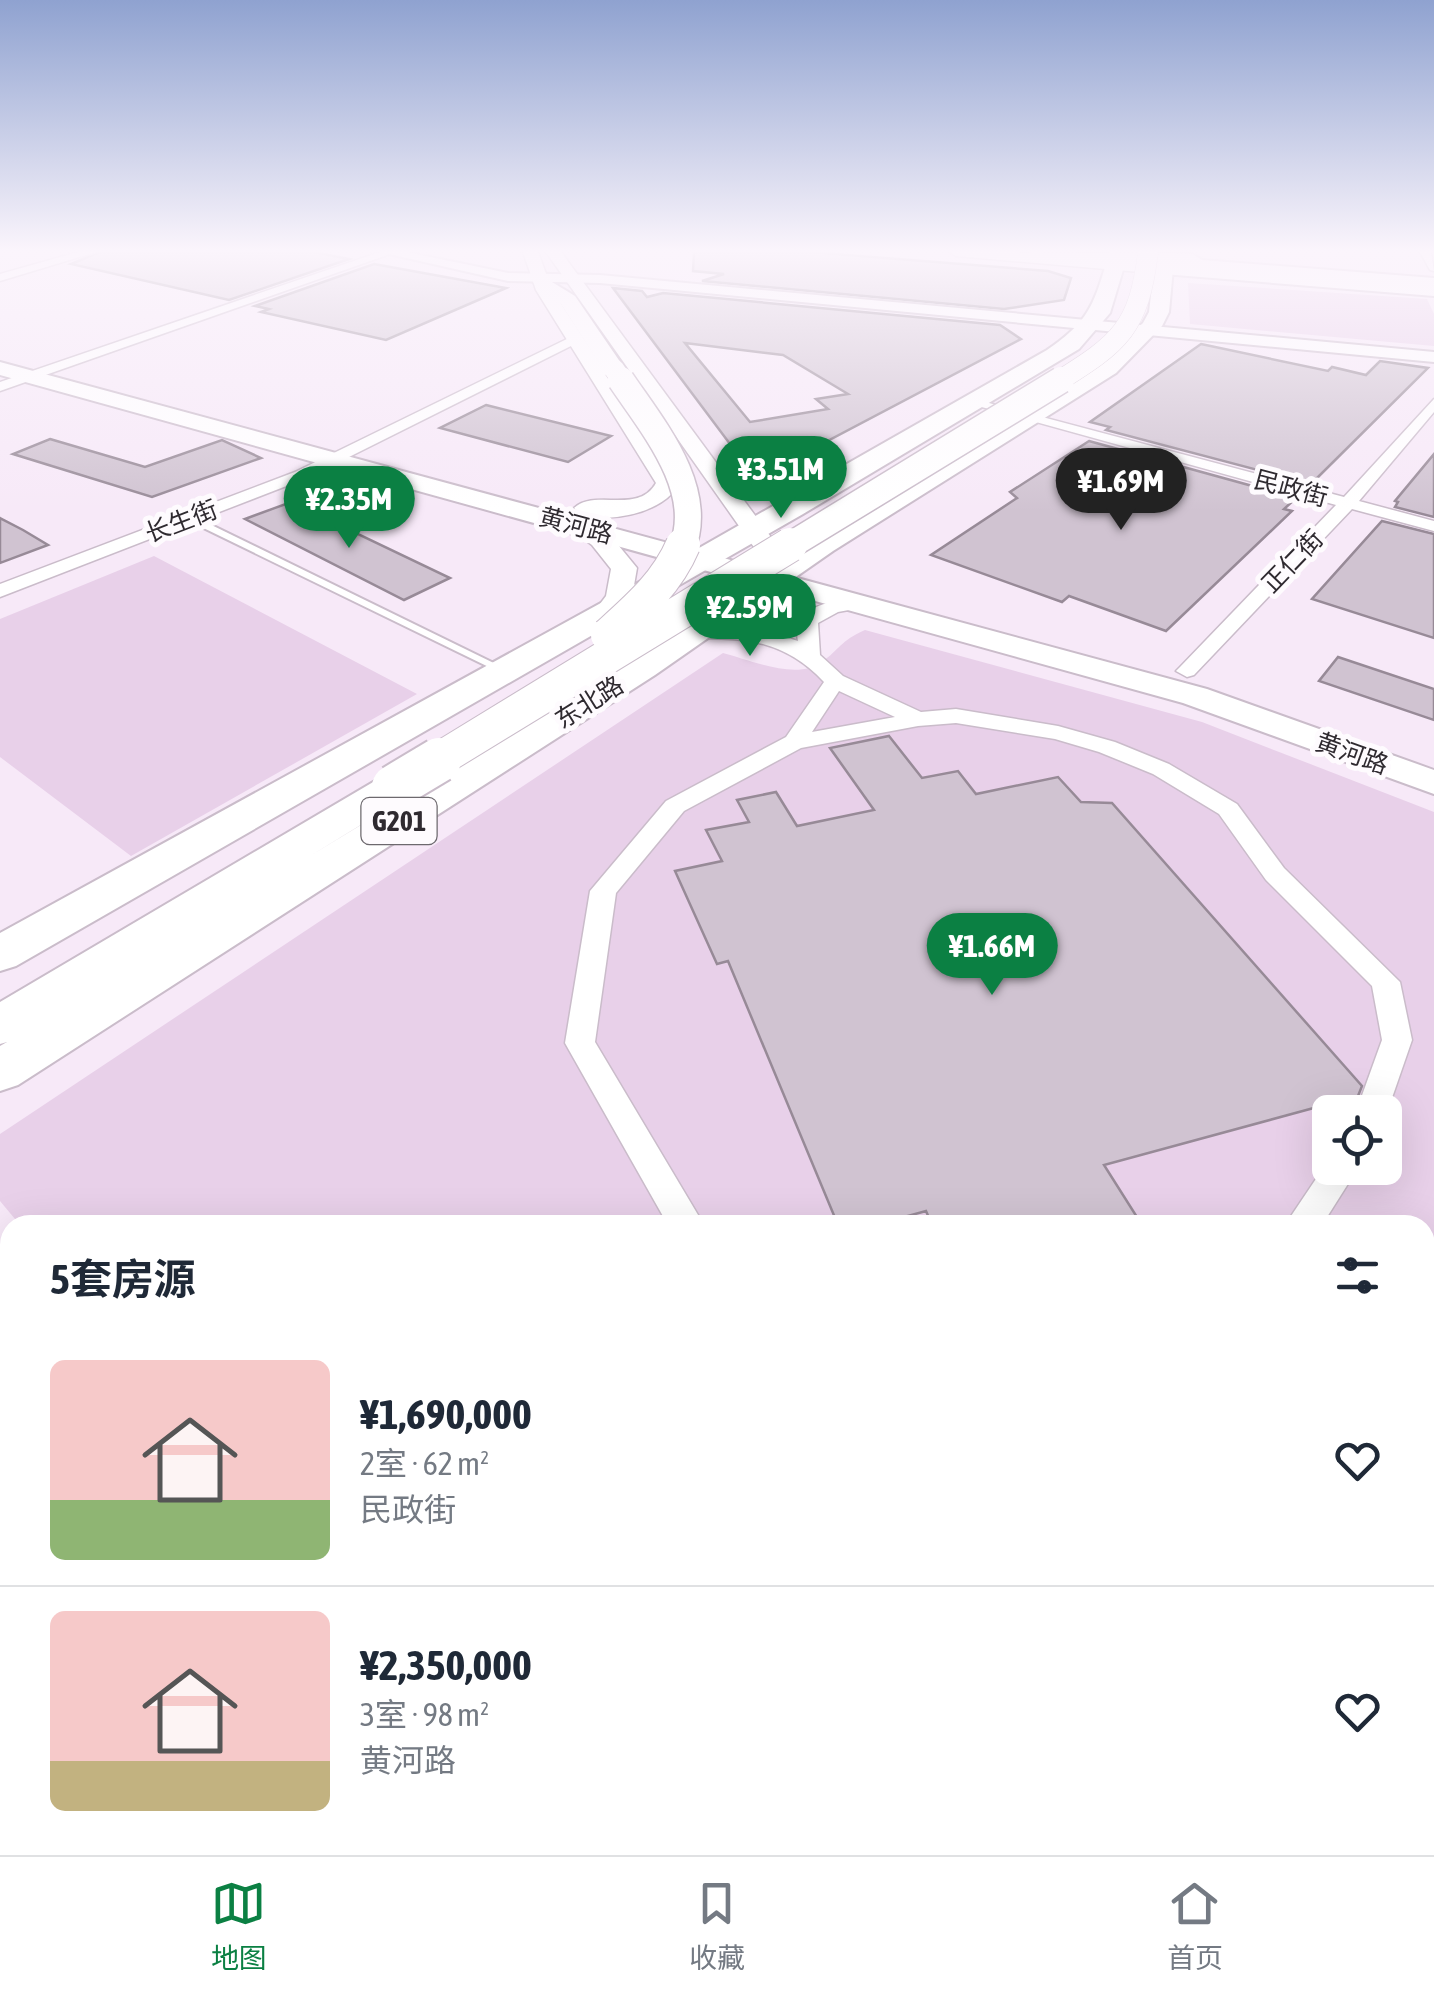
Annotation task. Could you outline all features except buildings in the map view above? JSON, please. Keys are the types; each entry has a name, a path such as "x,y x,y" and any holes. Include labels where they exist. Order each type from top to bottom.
{"highway":[{"path":"594,339 676,463 686,484 690,526 686,548 657,590 601,629"},
{"name":"东北路","path":"0,1025 384,781 601,629 729,547 1078,339"},
{"name":"东北路","path":"0,954 503,670 601,629 1089,348 1099,339"},
{"name":"东北路","path":"0,995 384,781 1108,350 1119,339"},
{"name":"东北路","path":"0,1071 579,708 695,632 781,569 1108,368 1139,339"},
{"path":"790,513 844,532"},
{"path":"503,670 579,708"},
{"path":"424,714 500,758"}],"main road":[{"path":"616,339 734,503 762,514 790,513"},
{"path":"576,340 667,483"},
{"name":"黄河路","path":"0,352 362,447 582,517"},
{"name":"黄河路","path":"0,368 336,459 729,547 858,603 1195,696 1434,783"},
{"path":"667,483 715,476"},
{"path":"601,629 619,597 624,568 582,517 639,506 664,492 667,483"},
{"path":"734,503 729,547 781,569"},
{"name":"黄河路","path":"781,569 1186,671 1434,756"}],"street":[{"path":"0,388 145,339"},
{"path":"1261,339 1434,355"},
{"name":"长生街","path":"0,591 336,459 576,340"},
{"name":"民政街","path":"974,403 1434,526"},
{"name":"正仁街","path":"1186,671 1348,503 1434,403"},
{"path":"810,653 806,629 809,620 834,607 858,603"},
{"path":"695,632 756,634 810,653 835,682 918,719"},
{"path":"794,742 835,682"},
{"path":"680,1215 580,1043 603,892 675,806 794,742 918,719 956,716 1058,733 1107,747 1161,769 1228,809 1276,874 1386,982 1396,1040 1378,1095"},
{"path":"1309,1215 1330,1185"}],"lane":[{"path":"190,518 503,670"}],"shaded area":[{"path":"1352,339 1434,339 1434,346"},
{"path":"154,556 417,694 131,856 0,757 0,619"},
{"path":"865,630 1202,722 1434,812 1434,1215 12,1215 0,1201 0,1134 723,653 787,669 800,670 822,662"}]}
